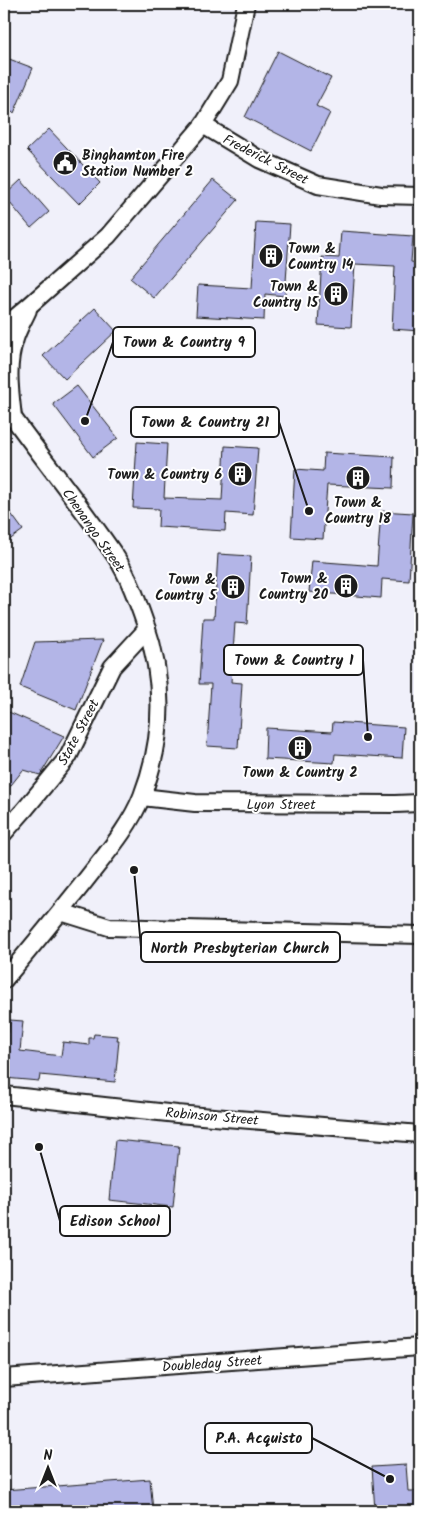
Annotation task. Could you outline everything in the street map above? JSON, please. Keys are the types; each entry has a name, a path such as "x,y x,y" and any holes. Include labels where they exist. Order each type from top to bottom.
{"street":[{"path":"4,327 108,236 203,126 230,81 246,4"},
{"name":"Frederick Street","path":"203,126 259,159 318,186 380,195 420,196"},
{"path":"14,419 10,384 10,358 15,337 30,305"},
{"name":"Chenango Street","path":"4,405 117,558 132,588 152,645 159,679 160,710 156,748 142,796 128,822 114,844 61,912 4,980"},
{"name":"State Street","path":"4,833 68,758 112,667 147,629"},
{"name":"Lyon Street","path":"142,796 194,803 420,803"},
{"path":"61,912 109,928 420,935"},
{"name":"Robinson Street","path":"4,1095 177,1114 420,1134"},
{"name":"Doubleday Street","path":"4,1378 420,1347"}],"building":[{"path":"278,51 331,78 316,106 330,113 311,151 245,117"},
{"path":"4,57 33,68 14,113 4,109"},
{"path":"49,129 100,183 79,204 27,150"},
{"path":"21,180 49,212 31,228 4,196"},
{"path":"213,180 238,200 154,298 130,278"},
{"path":"256,222 290,224 285,296 265,294 264,320 196,316 198,285 252,288"},
{"path":"341,231 413,236 411,262 420,263 420,331 392,329 395,266 355,264 351,327 318,325 322,257 339,258"},
{"path":"95,308 116,331 65,379 43,356"},
{"path":"77,386 118,438 93,457 53,404"},
{"path":"137,442 167,444 164,498 222,500 225,446 258,448 253,515 226,513 225,531 158,527 159,509 133,508"},
{"path":"324,453 394,457 393,488 327,485 323,539 291,537 295,469 323,471"},
{"path":"4,504 23,530 4,544"},
{"path":"381,511 413,513 409,581 382,579 381,598 309,592 312,561 377,566"},
{"path":"218,554 251,556 247,624 235,623 231,682 242,683 238,748 207,746 211,684 199,684 203,618 214,618"},
{"path":"103,640 76,710 20,687 35,642"},
{"path":"4,710 64,736 40,775 23,770 4,794"},
{"path":"333,722 404,727 402,758 335,754 334,763 265,759 266,728 332,732"},
{"path":"10,1020 23,1021 20,1051 61,1056 63,1042 89,1045 89,1038 93,1038 94,1034 118,1036 115,1082 40,1075 39,1081 4,1078 4,1051 7,1051"},
{"path":"115,1140 179,1146 173,1207 109,1200"},
{"path":"406,1465 408,1491 420,1491 420,1511 375,1511 372,1467"},
{"path":"150,1479 153,1511 4,1511 4,1490"}],"place":[{"name":"Binghamton Fire Station Number 2","path":"65,163"},
{"name":"Town & Country 14","path":"271,256"},
{"name":"Town & Country 15","path":"336,294"},
{"name":"Town & Country 9","path":"85,421"},
{"name":"Town & Country 6","path":"240,474"},
{"name":"Town & Country 18","path":"358,478"},
{"name":"Town & Country 21","path":"309,511"},
{"name":"Town & Country 20","path":"346,586"},
{"name":"Town & Country 5","path":"233,587"},
{"name":"Town & Country 1","path":"368,737"},
{"name":"Town & Country 2","path":"300,748"},
{"name":"North Presbyterian Church","path":"134,870"},
{"name":"Edison School","path":"39,1147"},
{"name":"P.A. Acquisto","path":"390,1479"}]}
